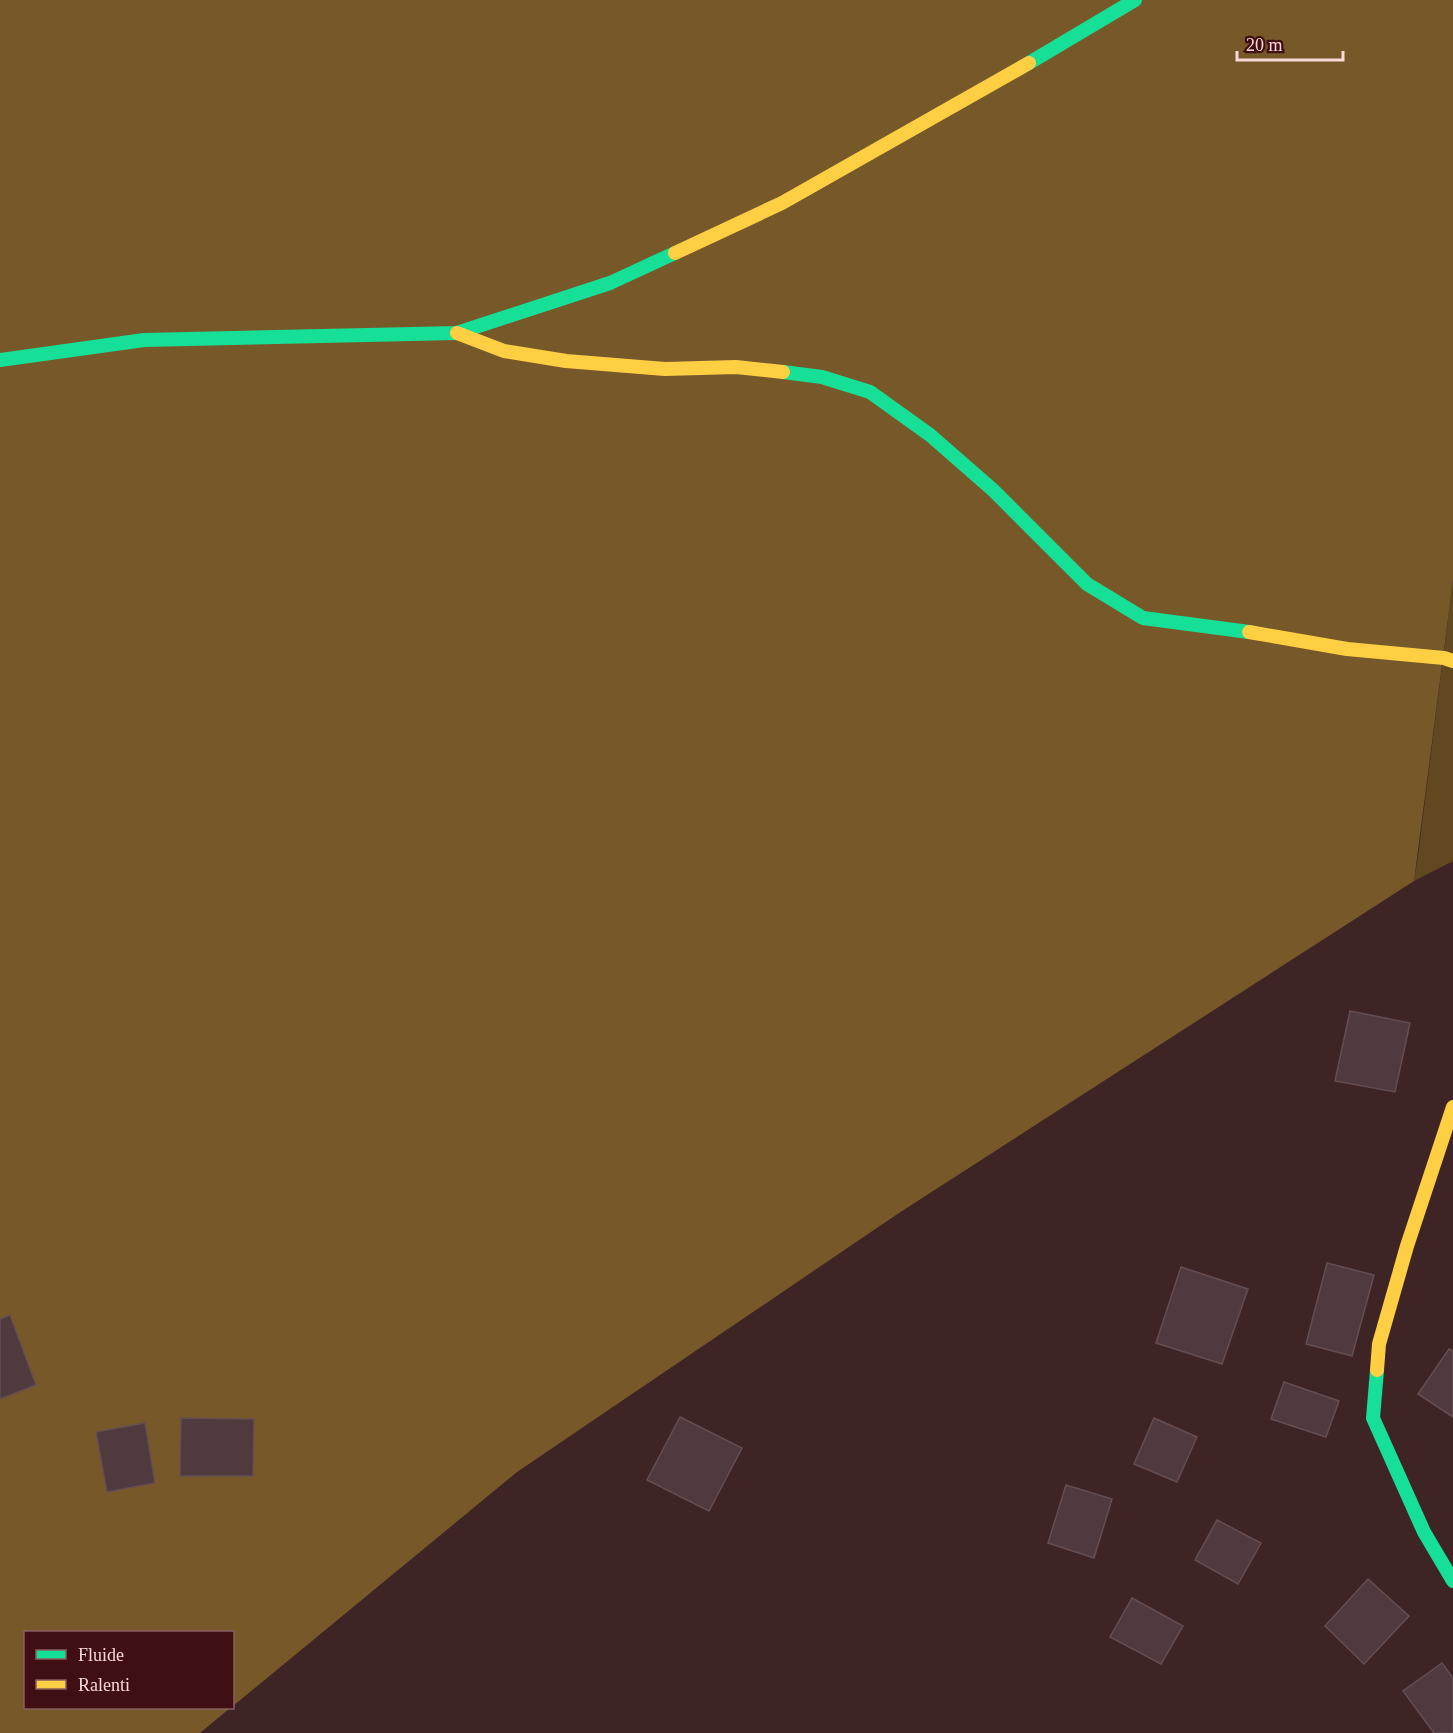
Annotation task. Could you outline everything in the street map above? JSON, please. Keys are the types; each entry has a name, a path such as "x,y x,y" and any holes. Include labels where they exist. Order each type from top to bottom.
{"street":[{"path":"0,360 144,340 457,333 610,283 782,203 1062,45 1135,0"},
{"path":"457,333 504,351 566,361 665,369 736,367 822,377 870,392 930,435 993,490 1087,584 1143,618 1230,629 1347,649 1444,658 1453,661"},
{"path":"1453,1107 1407,1246 1379,1344 1373,1418 1424,1532 1453,1581"}],"shaded area":[{"path":"0,0 1453,0 1453,580 1414,881 899,1213 517,1472 234,1705 234,1631 24,1631 24,1709 229,1709 200,1733 0,1733"},
{"path":"1453,580 1453,861 1414,881 1418,856"}],"building":[{"path":"1350,1011 1410,1023 1395,1092 1335,1081"},
{"path":"1327,1263 1374,1275 1352,1356 1306,1344"},
{"path":"1181,1267 1248,1289 1222,1364 1156,1343"},
{"path":"10,1315 36,1385 0,1399 0,1319"},
{"path":"1449,1349 1453,1351 1453,1417 1418,1394"},
{"path":"1284,1382 1339,1401 1326,1437 1271,1419"},
{"path":"680,1417 742,1448 709,1511 647,1480"},
{"path":"181,1418 254,1419 253,1476 180,1476"},
{"path":"1154,1418 1197,1437 1177,1482 1134,1464"},
{"path":"145,1423 155,1483 107,1492 96,1432"},
{"path":"1066,1485 1112,1499 1094,1558 1048,1543"},
{"path":"1217,1520 1261,1543 1238,1584 1195,1560"},
{"path":"1368,1579 1409,1616 1364,1664 1325,1626"},
{"path":"1132,1598 1183,1626 1161,1664 1110,1637"},
{"path":"1442,1663 1453,1678 1453,1733 1434,1733 1403,1691"}],"traffic: fast":[{"path":"1029,63 1135,0"},
{"path":"0,360 144,340 457,333 610,283 675,253"},
{"path":"783,372 822,377 870,392 930,435 993,490 1087,584 1143,618 1249,632"},
{"path":"1377,1370 1373,1418 1424,1532 1453,1581"}],"traffic: slow":[{"path":"675,253 782,203 1029,63"},
{"path":"457,333 504,351 566,361 665,369 736,367 783,372"},
{"path":"1249,632 1347,649 1444,658 1453,661"},
{"path":"1377,1370 1379,1344 1407,1246 1453,1107"}]}
